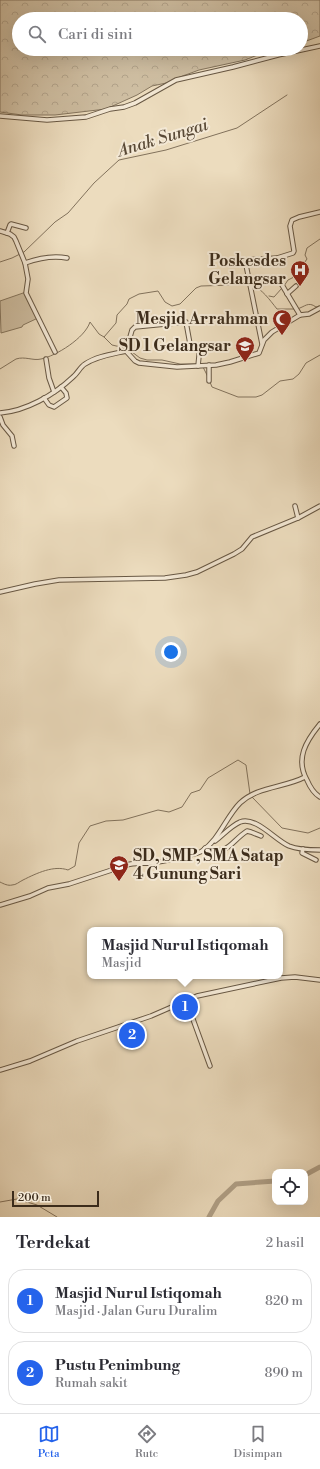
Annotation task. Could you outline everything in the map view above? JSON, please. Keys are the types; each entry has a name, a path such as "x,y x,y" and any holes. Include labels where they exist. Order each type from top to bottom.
{"street":[{"path":"308,49 320,46"},
{"path":"0,116 47,120 86,117 135,103 176,80 274,56"},
{"path":"199,364 200,346 190,344 186,322 153,325 133,329 127,348 135,361 139,363 177,367 199,364 207,365 230,362 259,353 262,344 245,260 277,258 292,253 294,251 290,226 292,220 320,212"},
{"path":"7,233 11,224 26,228"},
{"path":"0,231 14,237 25,263 28,279 26,293 55,352"},
{"path":"25,263 48,257 57,256 67,258"},
{"path":"282,285 299,313"},
{"path":"287,294 296,286"},
{"path":"262,344 272,332 299,313 309,314 320,308"},
{"path":"153,325 154,320 166,319"},
{"path":"0,413 7,413 25,408 61,387 73,378 83,365 127,348"},
{"path":"46,360 49,378 54,392"},
{"path":"207,365 209,381"},
{"path":"44,398 51,407 54,407 67,398 67,394 61,387"},
{"path":"0,417 5,428 12,436 14,446"},
{"path":"295,506 298,518"},
{"path":"0,592 35,584 64,580 165,578 186,575 197,572 237,553 254,536 298,518 320,506"},
{"path":"320,724 309,739 304,751 301,765 312,791 320,797"},
{"path":"0,905 30,896 48,888 69,884 127,864 159,862 199,852 210,843 237,807 247,798 266,789 294,782 305,777"},
{"path":"210,843 234,826 245,821 260,826 287,845 303,849 320,850"},
{"path":"205,848 215,852 223,850 247,831 261,836"},
{"path":"303,849 302,853 316,860"},
{"path":"283,978 295,977 320,980"},
{"path":"0,1070 30,1061 77,1041 151,1016 186,1000 204,994 276,979"},
{"path":"186,1000 210,1066"}],"green space":[{"path":"0,0 320,0 320,36 308,40 308,12 12,12 12,56 255,56 245,60 199,70 172,80 171,82 152,86 137,95 106,109 55,115 22,115 0,112"},
{"path":"26,292 38,318 23,325 22,327 1,333 0,301"}],"waterway":[{"name":"Anak Sungai","path":"0,262 24,252 55,222 68,213 94,183 119,160 166,150 237,128 287,95"},
{"path":"284,286 288,280 294,277 307,259 305,255 307,248 320,239"},
{"path":"0,369 16,359 38,359 47,357 62,350 76,340 87,328 90,322 99,334 104,337 116,323 117,315 127,304 129,299 139,294 158,291 165,302 172,306 180,304 196,288 201,286 233,285 244,281 248,283"},
{"path":"251,284 262,292 277,309 294,309"},
{"path":"269,296 274,297 282,288"},
{"path":"297,309 309,304 316,307 320,306"},
{"path":"104,337 112,345 125,348"},
{"path":"128,349 140,358 147,360 162,360 180,364 197,364"},
{"path":"210,382 212,387 238,397 256,397 262,395 280,381 293,379 299,374 306,363 320,355"},
{"path":"203,367 208,377"},
{"path":"0,882 13,885 46,870 57,868 68,870 75,866 79,843 90,826 106,821 123,820 158,810 169,812 182,807 191,793 200,790 208,778 238,760 246,765 250,794"},
{"path":"252,797 282,828 308,833 320,828"},
{"path":"308,1173 320,1167"},
{"path":"209,1217 218,1201 236,1184 272,1181"},
{"path":"0,1202 17,1199 37,1205 57,1217"}],"place":[{"name":"Poskesdes Gelangsar","path":"300,287"},
{"name":"Mesjid Arrahman","path":"282,336"},
{"name":"SD 1 Gelangsar","path":"245,363"},
{"name":"SD, SMP, SMA Satap 4 Gunung Sari","path":"119,882"},
{"name":"Masjid Nurul Istiqomah","path":"185,1007"},
{"name":"Pustu Penimbung","path":"132,1035"}]}
